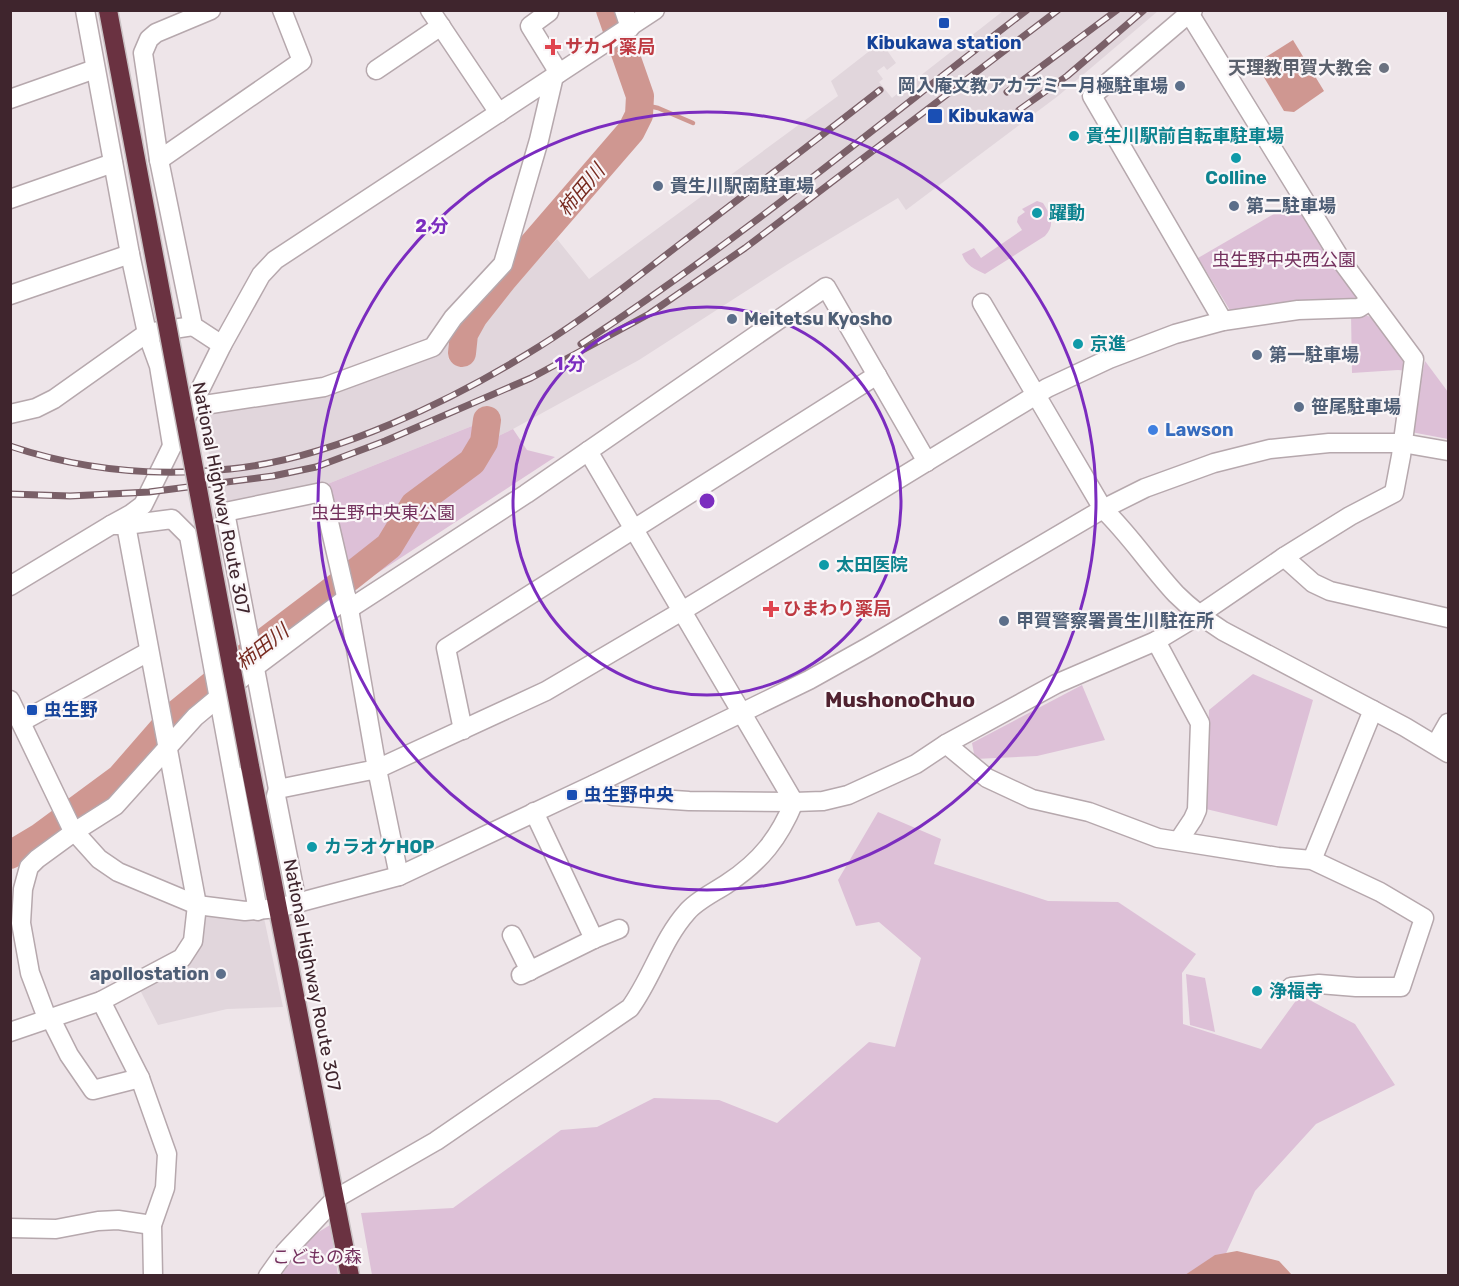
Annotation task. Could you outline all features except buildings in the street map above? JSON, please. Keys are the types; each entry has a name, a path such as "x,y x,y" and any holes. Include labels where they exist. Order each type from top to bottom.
{"highway":[{"name":"National Highway Route 307","path":"108,10 250,766 350,1275"}],"street":[{"path":"85,10 130,254 147,333 159,366 172,445"},
{"path":"193,326 159,160 143,53 149,39 156,33 212,10"},
{"path":"159,160 302,61 282,10"},
{"path":"430,10 499,113"},
{"path":"191,407 324,387 434,347 453,318 503,264 556,74 530,26 549,12 548,10"},
{"path":"10,586 119,525 142,505 222,345 261,275 275,260 499,113 622,28 655,10"},
{"path":"595,784 614,796 689,801 823,801 848,795 916,764 946,744 1056,684 1156,641 1199,615 1284,557 1350,516 1394,493 1414,359 1342,263 1191,12 1092,96 1223,321"},
{"path":"376,70 441,26"},
{"path":"10,99 95,69"},
{"path":"10,199 113,163"},
{"path":"10,295 130,254"},
{"path":"140,1078 93,1090 69,1056 49,1018 30,973 21,923 23,889 29,867 37,859 73,831 115,806 167,745 218,694 348,601 588,451 826,287 927,462"},
{"path":"278,789 377,769 546,691 1037,395 1109,359 1141,345 1223,321 1298,310 1359,308 1370,301"},
{"path":"982,303 1103,509 1120,525 1177,594 1199,615 1246,645 1373,710 1442,749 1449,723"},
{"path":"10,414 36,408 54,399 147,333 193,326 222,345"},
{"path":"463,730 446,648 877,375"},
{"path":"10,700 73,831 99,859 118,872 197,905 258,911 278,908 399,876 595,784 808,680 1103,509 1145,488 1204,466 1270,449 1329,443 1402,443 1449,451"},
{"path":"588,451 794,802"},
{"path":"297,903 276,796 278,789 251,641 225,512 322,492 348,601 377,769 399,876"},
{"path":"119,525 172,519 189,536 258,911"},
{"path":"10,1032 101,1001 182,958 193,941 197,905 162,716 119,525"},
{"path":"1284,557 1313,583 1330,591 1449,618"},
{"path":"1156,641 1200,723 1197,810 1179,840"},
{"path":"21,722 148,652"},
{"path":"1312,860 1373,710"},
{"path":"946,744 987,778 1014,792 1046,804 1072,807 1089,812 1158,838 1278,858 1312,860 1380,892 1424,918 1401,987 1319,984 1290,987"},
{"path":"268,1275 285,1252 335,1199 436,1141 630,1008 639,996 677,924 689,910 735,878 766,852 784,827 794,802"},
{"path":"534,812 594,939"},
{"path":"512,935 525,973 619,929"},
{"path":"101,1001 140,1078 167,1154 165,1188 152,1225 153,1275"},
{"path":"10,1228 56,1229 98,1221 118,1220 152,1225"}],"shaded area":[{"path":"1003,11 1158,11 1058,96 906,210 898,198 788,264 639,360 513,429 494,438 477,424 325,485 218,507 202,414 318,397 378,373 457,327 450,344 448,359 467,351 467,343 474,331 557,239 589,279 838,96 831,81 881,42 896,63 887,70 884,66 877,71 883,79 879,82 892,98"},
{"path":"1293,40 1324,91 1294,112 1284,111 1259,69 1261,60"},
{"name":"apollostation","path":"204,914 264,918 283,1007 227,1009 158,1025 140,990 191,959"},
{"path":"1237,1251 1279,1261 1292,1275 1185,1275 1215,1255"}],"green space":[{"name":"虫生野中央西公園","path":"1298,200 1361,296 1357,303 1231,312 1198,258"},
{"path":"1037,201 1043,203 1051,220 1050,228 1045,236 985,274 971,267 962,254 974,248 981,258 1022,230 1017,222 1018,217 1025,212 1022,209"},
{"path":"1351,314 1366,315 1372,318 1406,360 1408,371 1352,373"},
{"path":"1425,361 1448,392 1448,439 1411,432"},
{"name":"虫生野中央東公園","path":"477,424 494,438 513,429 527,450 555,457 353,589 325,485"},
{"path":"1253,674 1313,700 1277,826 1206,809 1209,710"},
{"path":"1082,685 1105,740 1037,756 975,759 972,743"},
{"path":"878,812 941,839 934,864 1048,901 1118,902 1196,954 1182,973 1183,1024 1261,1049 1300,995 1355,1024 1395,1085 1316,1124 1255,1191 1216,1275 372,1275 361,1213 453,1208 561,1130 597,1127 654,1098 719,1100 777,1123 869,1042 895,1047 921,958 879,922 856,926 838,880"},
{"path":"1186,974 1205,978 1215,1032 1190,1025"},
{"name":"こどもの森","path":"330,1225 338,1275 281,1276 304,1241"}],"waterway":[{"name":"柿田川","path":"462,353 464,334 474,316 631,131 639,115 640,96 610,10"},
{"path":"639,104 658,108 693,123"},
{"name":"柿田川","path":"10,855 40,837 120,778 174,716 267,640 389,546 414,505 472,462 484,442 487,420"}],"railway":[{"path":"581,344 751,224 1027,10"},
{"path":"10,494 70,496 149,492 273,476 316,467 385,441 531,378 649,314 745,248 1058,10"},
{"path":"1007,92 1117,10"},
{"path":"1019,110 1067,76 1144,10"},
{"path":"10,446 91,466 147,472 202,471 269,463 350,440 391,424 470,387 577,322 880,90"}],"place":[{"name":"Kibukawa station","path":"944,23"},
{"name":"サカイ薬局","path":"553,47"},
{"name":"天理教甲賀大教会","path":"1384,68"},
{"name":"岡入庵文教アカデミー月極駐車場","path":"1180,86"},
{"name":"Kibukawa","path":"935,116"},
{"name":"貴生川駅前自転車駐車場","path":"1074,136"},
{"name":"Colline","path":"1236,158"},
{"name":"貴生川駅南駐車場","path":"658,186"},
{"name":"第二駐車場","path":"1234,206"},
{"name":"躍動","path":"1037,213"},
{"name":"Meitetsu Kyosho","path":"732,319"},
{"name":"京進","path":"1078,344"},
{"name":"第一駐車場","path":"1257,355"},
{"name":"笹尾駐車場","path":"1299,407"},
{"name":"Lawson","path":"1153,430"},
{"name":"太田医院","path":"824,565"},
{"name":"ひまわり薬局","path":"771,609"},
{"name":"甲賀警察署貴生川駐在所","path":"1004,621"},
{"name":"虫生野","path":"32,710"},
{"name":"虫生野中央","path":"572,795"},
{"name":"カラオケHOP","path":"312,847"},
{"name":"apollostation","path":"221,974"},
{"name":"浄福寺","path":"1257,991"}],"district":[{"name":"MushonoChuo","path":"900,700"}]}
